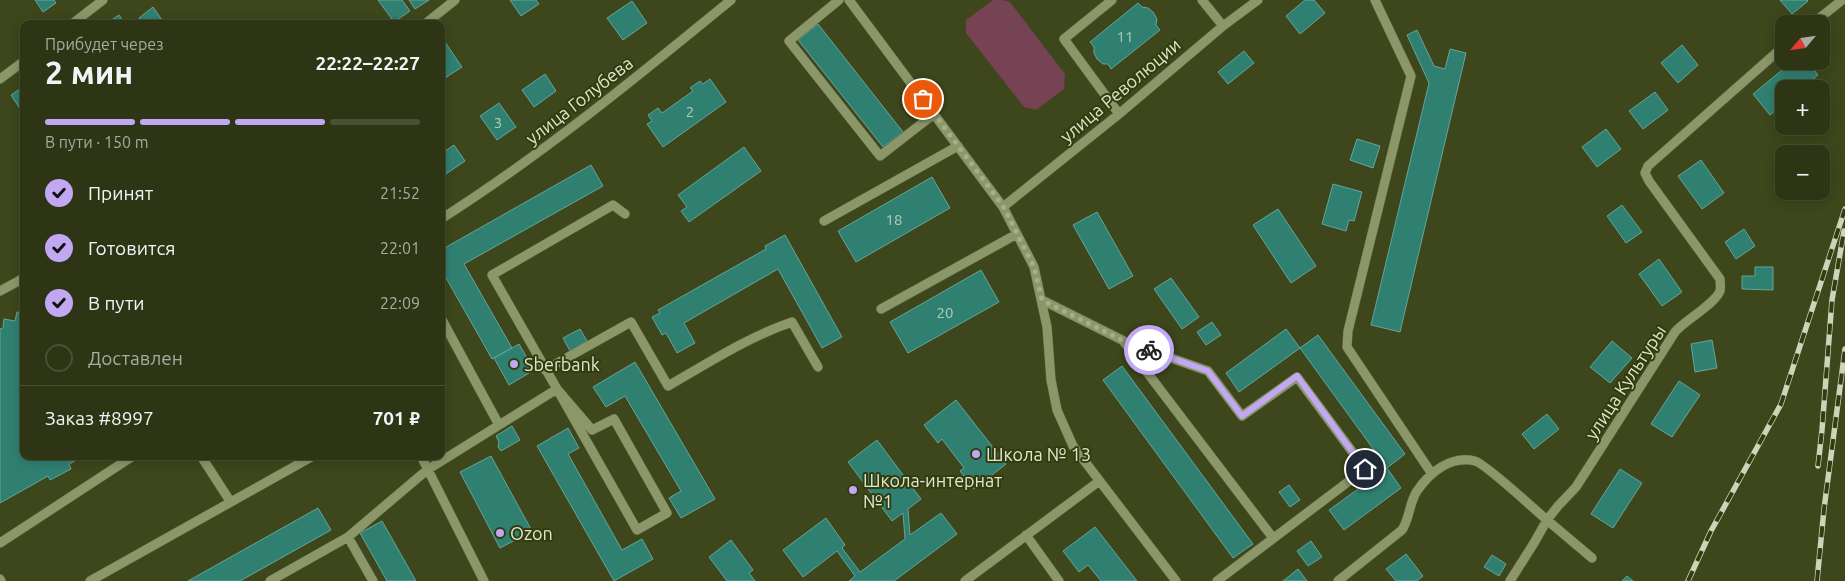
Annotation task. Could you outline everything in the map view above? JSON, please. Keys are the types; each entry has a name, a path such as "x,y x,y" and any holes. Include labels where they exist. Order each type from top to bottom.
{"street":[{"path":"77,20 103,0"},
{"path":"430,20 455,0"},
{"name":"улица Голубева","path":"445,216 531,159 731,0"},
{"path":"839,0 789,41 880,156 934,114"},
{"path":"849,0 1003,206 1034,267 1048,327 1051,380 1057,410 1073,446 1098,482 1176,581"},
{"path":"1112,0 1064,39 1119,114"},
{"path":"1202,0 1223,26"},
{"name":"улица Революции","path":"1003,206 1119,114 1223,26 1258,0"},
{"path":"1375,0 1411,76 1348,331 1347,347 1432,474"},
{"path":"1823,15 1841,1"},
{"name":"улица Культуры","path":"1547,520 1576,487 1675,332 1681,325 1716,298 1720,290 1720,278 1649,181 1645,173 1648,166 1775,54"},
{"path":"0,79 20,64"},
{"path":"824,221 958,146"},
{"path":"557,389 592,430 614,419 668,512 637,530 492,275 613,205 625,214"},
{"path":"881,309 1017,234"},
{"path":"0,291 20,280"},
{"path":"1042,300 1122,340 1208,371 1242,416 1297,376 1365,469 1217,581"},
{"path":"545,370 631,322 668,386 730,351 792,322 818,367"},
{"path":"445,325 499,425"},
{"path":"1122,340 1274,538"},
{"path":"445,459 557,389"},
{"path":"0,543 127,460"},
{"path":"204,460 230,502"},
{"path":"90,581 306,460"},
{"path":"423,460 484,581"},
{"path":"270,581 348,537 427,470 443,460"},
{"path":"1338,581 1402,530 1407,523 1412,500 1417,491 1432,474 1448,463 1458,460 1477,462 1592,558"},
{"path":"965,581 1098,482"},
{"path":"1510,581 1547,520"},
{"path":"1026,536 1059,581"},
{"path":"348,537 372,581"}],"shaded area":[{"path":"993,0 1010,2 1065,74 1064,89 1036,110 1024,107 966,33 966,20"}],"building":[{"path":"35,0 54,0 56,3 43,12"},
{"path":"378,0 402,0 410,11 397,20 393,20"},
{"path":"409,0 429,0 415,9"},
{"path":"510,0 536,0 539,4 521,16"},
{"path":"1305,0 1314,0 1325,13 1300,34 1286,16"},
{"path":"1780,0 1807,0 1808,1 1792,14"},
{"path":"632,1 647,23 623,40 607,18"},
{"path":"1138,3 1153,12 1157,19 1156,25 1160,30 1111,69 1108,64 1103,64 1097,59 1094,47 1090,42"},
{"path":"153,7 162,20 140,20 139,18"},
{"path":"119,15 122,20 112,20"},
{"path":"818,24 903,132 883,147 798,40"},
{"path":"1417,30 1434,66 1445,69 1450,49 1466,53 1400,332 1371,325 1429,83 1407,35"},
{"path":"445,42 462,67 445,78"},
{"path":"1682,45 1698,65 1678,83 1661,63"},
{"path":"1244,51 1254,63 1228,84 1218,72"},
{"path":"1782,70 1814,70 1818,75 1812,80 1775,80 1775,111 1770,115 1753,94"},
{"path":"545,74 556,91 534,107 522,90"},
{"path":"710,79 726,102 663,147 647,124 652,121 648,115 658,108 662,113 693,91 690,88 700,81 703,84"},
{"path":"20,89 20,109 11,95"},
{"path":"1655,92 1668,110 1643,129 1629,111"},
{"path":"499,103 516,127 497,140 480,116"},
{"path":"1606,129 1621,149 1597,167 1582,147"},
{"path":"1357,139 1380,146 1373,168 1350,160"},
{"path":"454,145 465,161 445,175 445,151"},
{"path":"744,147 761,171 689,222 681,211 687,207 678,195"},
{"path":"1701,160 1724,193 1702,209 1678,176"},
{"path":"591,165 603,186 464,264 512,348 492,359 445,276 445,248"},
{"path":"932,177 950,208 856,262 838,231"},
{"path":"1333,184 1362,192 1354,221 1349,220 1346,231 1322,224"},
{"path":"1622,205 1642,232 1626,243 1607,216"},
{"path":"1278,209 1316,266 1291,283 1253,225"},
{"path":"1097,212 1133,276 1109,289 1073,225"},
{"path":"1744,229 1755,246 1736,259 1725,242"},
{"path":"785,235 842,337 822,348 778,269 684,323 695,343 677,353 666,333 662,335 652,317 660,313 658,310 766,249 765,246"},
{"path":"1659,259 1682,292 1662,306 1639,274"},
{"path":"1755,267 1773,267 1773,290 1742,289 1742,276 1755,276"},
{"path":"981,270 999,302 908,353 890,322"},
{"path":"1171,278 1199,317 1182,329 1154,289"},
{"path":"17,312 20,312 20,460 76,460 69,464 71,469 50,480 48,476 0,503 0,329 3,328 4,319 15,321"},
{"path":"1212,322 1221,335 1206,345 1197,332"},
{"path":"580,329 587,341 570,351 563,338"},
{"path":"1286,329 1300,348 1239,392 1226,373"},
{"path":"1318,335 1405,454 1387,468 1300,348"},
{"path":"1712,340 1717,368 1695,372 1691,344"},
{"path":"1612,341 1632,358 1610,383 1590,367"},
{"name":"Sberbank","path":"519,344 534,370 509,385 494,358"},
{"path":"635,362 715,499 681,518 669,498 681,491 625,396 606,407 593,387"},
{"path":"1122,366 1253,544 1233,558 1103,380"},
{"path":"1679,381 1700,395 1672,437 1651,424"},
{"name":"Школа № 13","path":"956,400 1006,464 974,489 960,471 964,468 942,439 938,443 924,425"},
{"path":"1547,414 1559,429 1534,449 1522,434"},
{"path":"512,426 520,440 501,451 498,447 499,442 496,436"},
{"path":"568,428 579,448 568,454 622,550 642,539 653,559 614,581 537,446"},
{"path":"877,440 921,499 908,509 910,535 941,513 957,534 894,581 849,581 855,576 837,551 803,577 783,550 826,518 845,545 842,548 860,572 905,539 903,513 892,521 848,462"},
{"path":"491,456 532,531 500,548 460,472"},
{"path":"1387,468 1401,488 1344,530 1329,510"},
{"path":"1620,469 1642,483 1613,528 1591,514"},
{"path":"1289,485 1300,500 1290,507 1279,492"},
{"path":"318,508 331,530 240,581 188,581"},
{"path":"382,521 416,581 387,581 360,533"},
{"path":"1095,527 1137,581 1101,581 1088,565 1079,572 1063,551"},
{"path":"731,540 753,570 749,573 755,581 727,581 709,557"},
{"path":"1311,541 1322,557 1308,566 1297,551"},
{"path":"1406,554 1423,576 1417,581 1396,581 1386,569"},
{"path":"1492,555 1506,564 1499,576 1484,567"},
{"path":"1298,569 1307,581 1283,581"},
{"path":"1627,576 1633,581 1622,581"}],"railway":[{"path":"1688,581 1711,531 1781,404 1845,209"},
{"path":"1818,466 1832,300 1844,231"},
{"path":"1817,581 1824,509 1845,349"}],"way so far":[{"path":"923,99 1003,206 1034,267 1042,300 1128,343 1149,350"}],"place":[{"name":"Sberbank","path":"514,364"},
{"name":"Школа № 13","path":"976,454"},
{"name":"Школа-интернат №1","path":"853,490"},
{"name":"Ozon","path":"500,533"}],"route":[{"path":"1149,350 1208,371 1242,416 1297,376 1365,469"}]}
